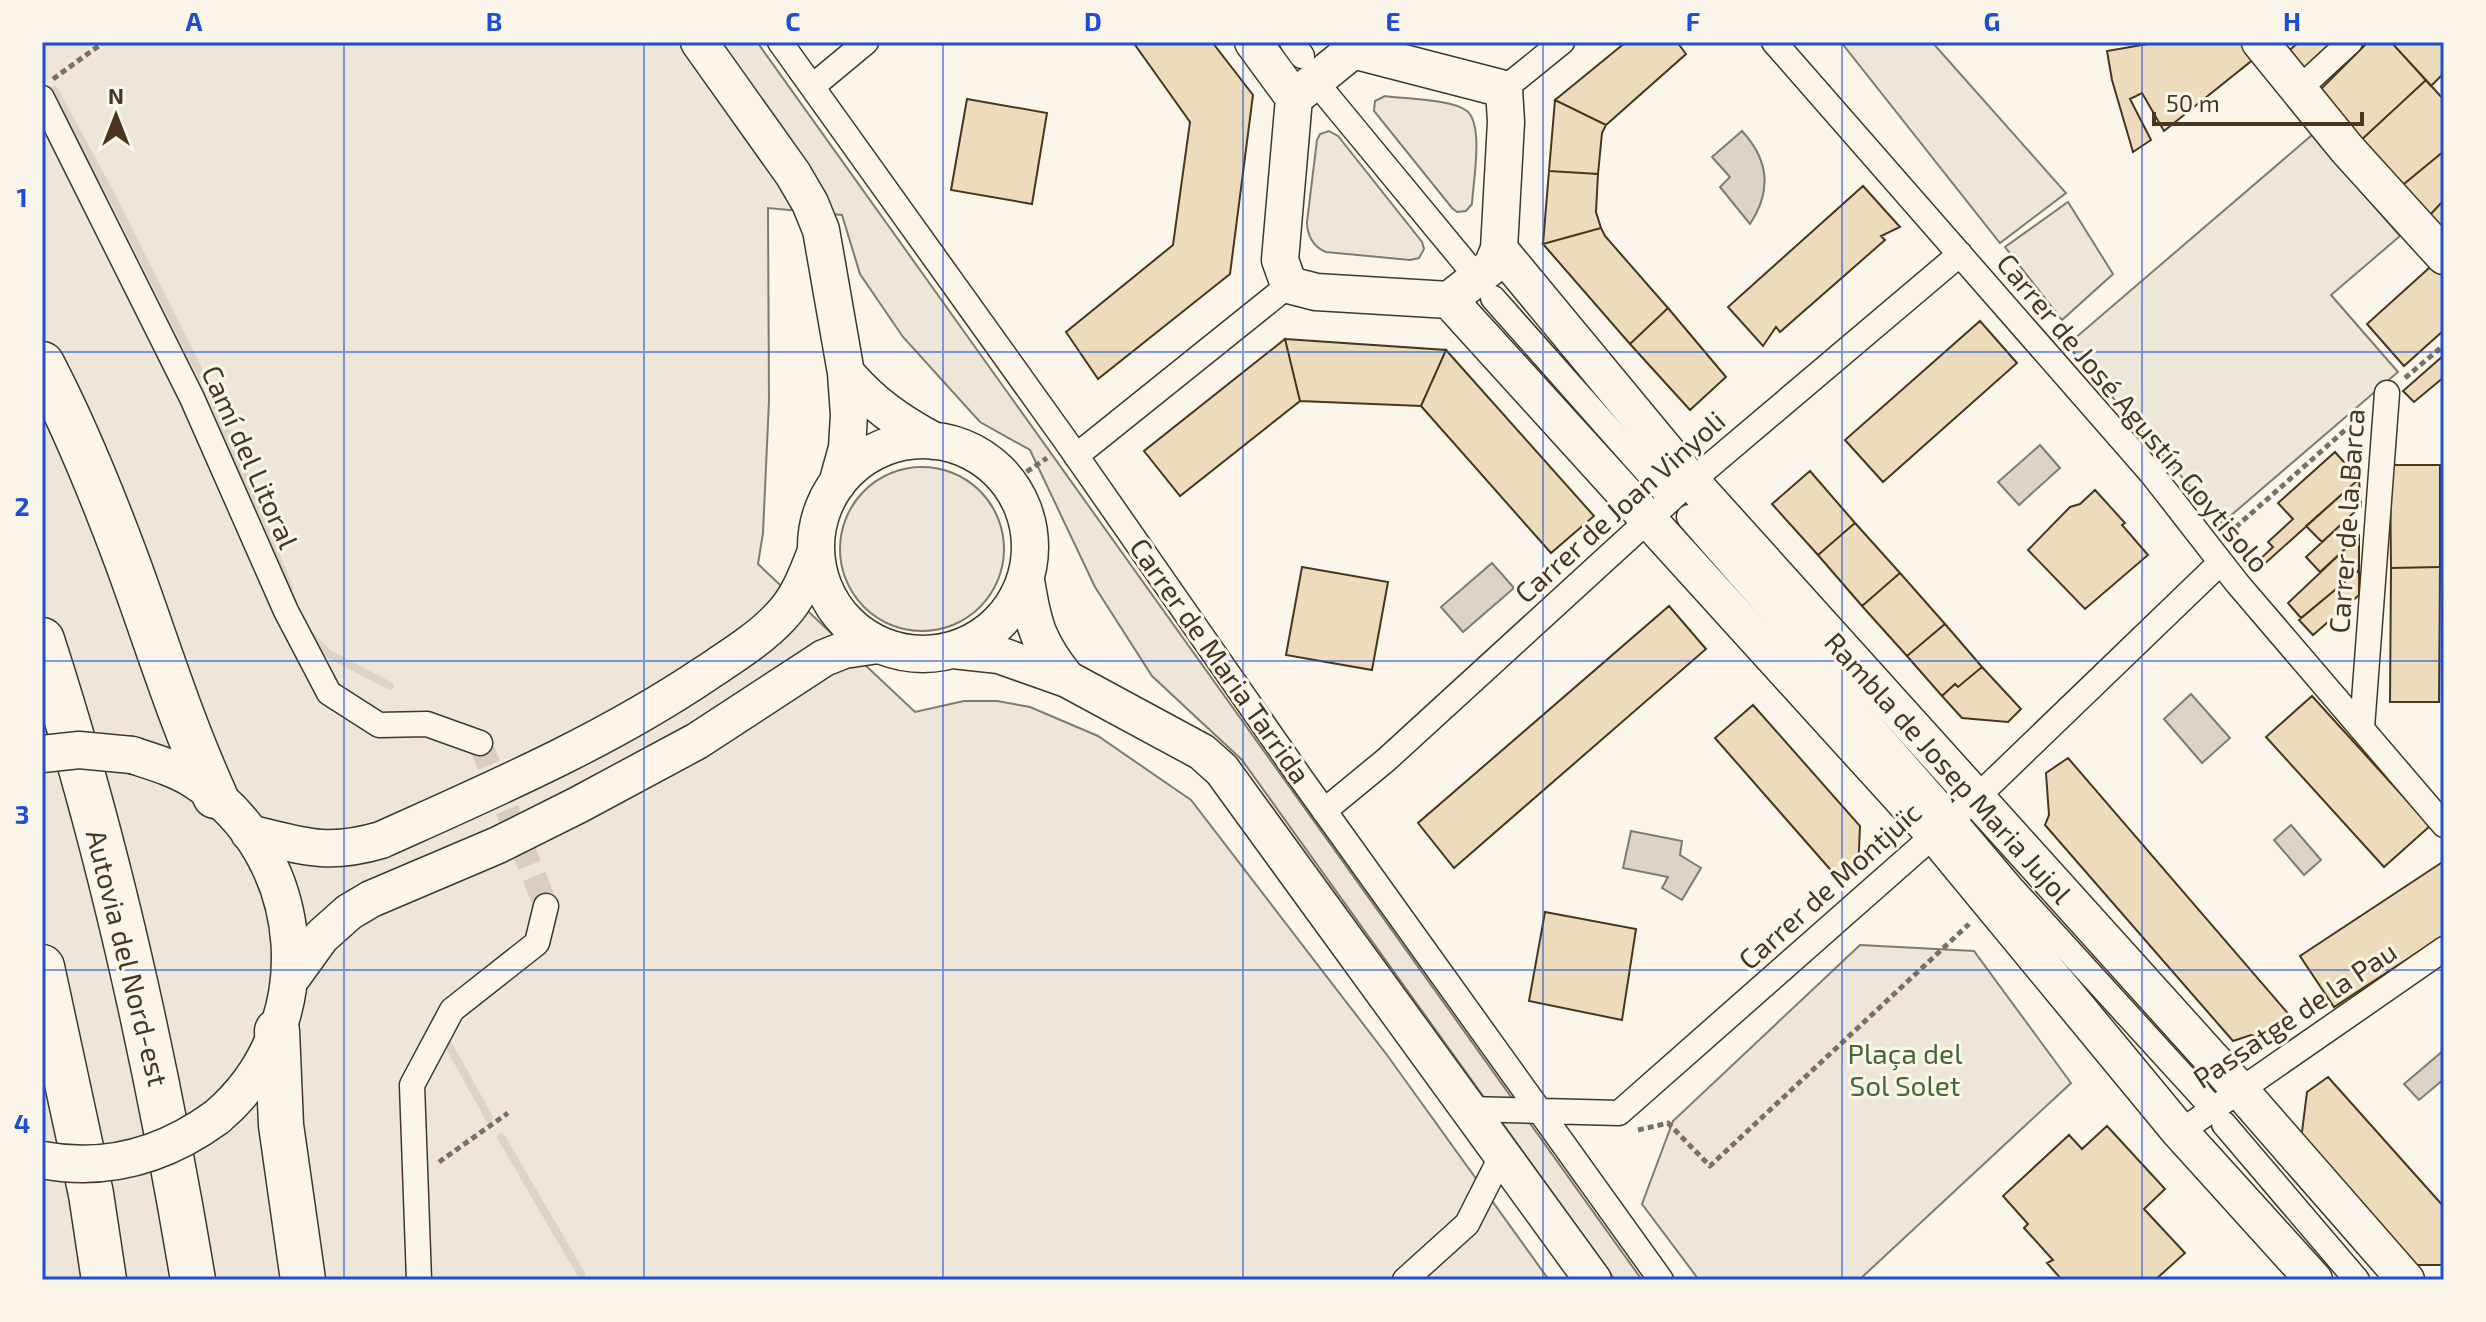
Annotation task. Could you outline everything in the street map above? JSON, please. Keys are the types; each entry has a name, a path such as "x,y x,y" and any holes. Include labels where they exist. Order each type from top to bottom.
{"highway":[{"path":"42,364 83,449 126,559 177,706 215,796"},
{"name":"Autovia del Nord-est","path":"42,640 63,705 142,1004 193,1280"},
{"path":"42,967 91,1194 104,1280"},
{"path":"277,1031 281,1125 303,1280"}],"main road":[{"path":"249,833 321,850 357,847 381,840 561,758 659,705 762,635 785,613 802,587 816,551 821,516 837,484 850,430 846,373 821,230 810,203 764,130 699,42"},
{"name":"Rambla de Josep Maria Jujol","path":"1253,42 1309,95"},
{"path":"2260,42 2344,146 2444,256"},
{"path":"1350,46 1504,89 1506,122 1483,257 1492,266 1449,300 1316,292 1289,285 1280,260 1309,95 1350,46"},
{"name":"Rambla de Josep Maria Jujol","path":"1483,257 1668,497 1952,816 2222,1095 2391,1277"},
{"name":"Rambla de Josep Maria Jujol","path":"1449,300 1668,497 1952,816 2180,1132 2314,1280"},
{"path":"816,551 821,580 834,607 854,629 878,645 915,654 953,650 972,643 998,625 1012,609 1026,580 1030,560 1030,530 1021,501 1010,483 971,451 934,441 899,422 871,401 846,373"},
{"path":"837,484 860,460 880,449 911,441 934,441"},
{"name":"Carrer de Maria Tarrida","path":"1026,580 1035,629 1046,653 1067,679"},
{"path":"290,980 321,937 349,912 371,899 498,845 578,805 697,741 824,658 844,650 878,645"},
{"name":"Carrer de Maria Tarrida","path":"953,650 999,655 1067,679 1202,752 1222,770 1593,1280"},
{"path":"42,754 79,750 132,755 193,779 215,796 249,833 273,873 288,923 290,980 285,1010 269,1051 246,1089 217,1117 179,1142 136,1158 93,1164 42,1160"}],"street":[{"name":"Carrer de Maria Tarrida","path":"780,42 1072,450 1324,811 1661,1280"},
{"path":"813,86 866,42"},
{"path":"1504,89 1562,42"},
{"name":"Carrer de José Agustín Goytisolo","path":"1774,42 2152,474 2220,563 2444,825"},
{"path":"2299,89 2350,42"},
{"name":"Rambla de Josep Maria Jujol","path":"1309,95 1483,257"},
{"name":"Camí del Litoral","path":"42,98 192,398 286,611 329,693 379,725 427,724 480,743"},
{"name":"Carrer de Joan Vinyoli","path":"1324,811 1386,760 1668,497 1960,254"},
{"path":"1072,450 1289,285"},
{"name":"Rambla de Josep Maria Jujol","path":"1493,298 1668,497"},
{"name":"Carrer de la Barca","path":"2362,728 2387,393"},
{"name":"Rambla de Josep Maria Jujol","path":"1689,517 1952,816"},
{"name":"Carrer de Montjuïc","path":"1468,1109 1619,1113 1952,816 2220,563"},
{"path":"419,1280 412,1085 452,1010 537,943 546,906"},
{"name":"Passatge de la Pau","path":"2180,1132 2222,1095 2444,949"},
{"path":"2224,1124 2357,1280"},
{"path":"1405,1280 1467,1224 1502,1155"}],"path":[{"path":"42,86 104,42"},
{"name":"Carrer de la Barca","path":"2387,393 2444,345"},
{"path":"2199,537 2230,534 2387,393"},
{"path":"1010,483 1072,450"},
{"path":"1633,1131 1668,1123 1710,1166 1971,922"},
{"path":"415,1179 508,1113"}],"green space":[{"path":"42,42 757,42 1642,1280 1615,1280 1242,760 1152,676 1095,587 1030,450 980,422 903,337 860,274 842,215 768,208 769,401 763,533 758,564 915,712 964,701 997,701 1030,707 1098,736 1191,800 1387,1055 1549,1280 42,1280"},
{"path":"1385,96 1451,104 1467,111 1472,118 1476,141 1475,169 1472,204 1466,211 1457,212 1452,208 1374,111 1375,101"},
{"path":"1329,131 1338,136 1422,242 1424,249 1419,258 1410,260 1326,252 1312,240 1307,222 1317,140 1320,134"},
{"path":"2068,202 2113,274 2062,320 2005,247"},
{"path":"922,467 953,473 980,491 998,518 1004,549 998,580 980,607 953,625 922,631 891,625 864,607 846,580 840,549 846,518 864,491 891,473"},
{"name":"Plaça del Sol Solet","path":"1860,945 1974,951 2071,1083 1859,1280 1699,1280 1642,1204 1673,1121"}],"shaded area":[{"path":"1841,42 1932,42 2066,193 2000,243"},
{"path":"1742,131 1758,153 1764,176 1762,200 1750,224 1720,187 1730,177 1712,157"},
{"path":"2312,135 2400,236 2331,295 2398,372 2222,523 2067,345"},
{"path":"2040,445 2060,468 2019,505 1998,482"},
{"path":"1492,563 1514,588 1463,632 1441,607"},
{"path":"2191,694 2230,738 2202,763 2164,719"},
{"path":"2291,825 2321,860 2304,875 2274,840"},
{"path":"1631,831 1682,841 1680,855 1701,868 1682,900 1662,888 1668,877 1623,868"},
{"path":"2444,1050 2444,1079 2419,1100 2404,1084"}],"building":[{"path":"1133,42 1212,42 1253,95 1230,274 1098,379 1066,332 1173,245 1190,122"},
{"path":"1626,42 1677,42 1686,54 1606,125 1555,100"},
{"path":"2159,42 2241,42 2255,58 2164,131 2142,93 2130,99 2151,140 2133,152 2107,51"},
{"path":"2299,42 2341,42 2306,75 2285,54"},
{"path":"2368,42 2391,42 2426,80 2359,142 2317,93"},
{"path":"2391,42 2444,42 2444,73 2431,86"},
{"path":"2426,80 2444,100 2444,151 2399,188 2359,142"},
{"path":"967,99 1047,113 1032,204 951,190"},
{"path":"1555,100 1606,125 1602,133 1598,174 1549,171"},
{"path":"2444,151 2444,200 2428,217 2399,188"},
{"path":"1549,171 1598,174 1596,212 1601,228 1543,244"},
{"path":"1863,186 1900,227 1881,236 1885,240 1780,332 1776,327 1763,346 1728,307"},
{"path":"2444,200 2444,233 2428,217"},
{"path":"1601,228 1668,308 1630,344 1543,244"},
{"path":"2438,260 2444,267 2444,330 2404,366 2367,324"},
{"path":"1668,308 1726,377 1690,410 1630,344"},
{"path":"1980,321 2017,363 1883,482 1845,440"},
{"path":"1285,339 1300,401 1180,496 1144,451"},
{"path":"1285,339 1446,350 1421,406 1300,401"},
{"path":"1446,350 1594,516 1551,553 1421,406"},
{"path":"2444,355 2444,377 2414,402 2403,391"},
{"path":"2335,452 2359,479 2261,567 2257,562 2273,547 2268,542 2293,519 2278,503"},
{"path":"2390,465 2440,465 2440,567 2391,568"},
{"path":"1810,471 1855,523 1818,555 1772,504"},
{"path":"2359,479 2361,506 2322,542 2306,526"},
{"path":"2095,490 2148,555 2085,609 2028,550 2070,507 2080,504"},
{"path":"2345,521 2359,536 2320,572 2306,557"},
{"path":"1855,523 1900,573 1862,606 1818,555"},
{"path":"2359,536 2359,570 2301,618 2288,603"},
{"path":"1302,567 1388,582 1372,670 1286,655"},
{"path":"2440,567 2439,702 2390,702 2391,568"},
{"path":"2359,570 2359,595 2313,635 2299,620"},
{"path":"1900,573 1945,624 1907,656 1862,606"},
{"path":"1669,606 1706,649 1454,868 1418,823"},
{"path":"1945,624 1982,667 1942,696 1907,656"},
{"path":"1982,667 2021,709 2008,722 1962,718 1942,696"},
{"path":"2312,696 2430,826 2384,867 2266,737"},
{"path":"1753,705 1860,826 1858,871 1843,884 1715,738"},
{"path":"2068,758 2297,1024 2277,1043 2251,1035 2233,1041 2045,825 2049,815 2046,773"},
{"path":"2444,861 2444,935 2334,1007 2300,956"},
{"path":"1545,912 1636,929 1622,1020 1529,1001"},
{"path":"2328,1077 2444,1207 2444,1265 2410,1265 2301,1140 2307,1092"},
{"path":"2107,1126 2165,1189 2144,1209 2185,1253 2155,1280 2062,1280 2047,1263 2053,1260 2024,1228 2028,1224 2003,1196 2069,1135 2082,1149"}],"waterway":[{"path":"54,90 112,197 203,379"},
{"path":"212,396 289,588"},
{"path":"308,633 327,653 390,686"},
{"path":"447,1042 489,1118"},
{"path":"501,1137 581,1274"}],"tunnel":[{"path":"480,743 546,906"}]}
